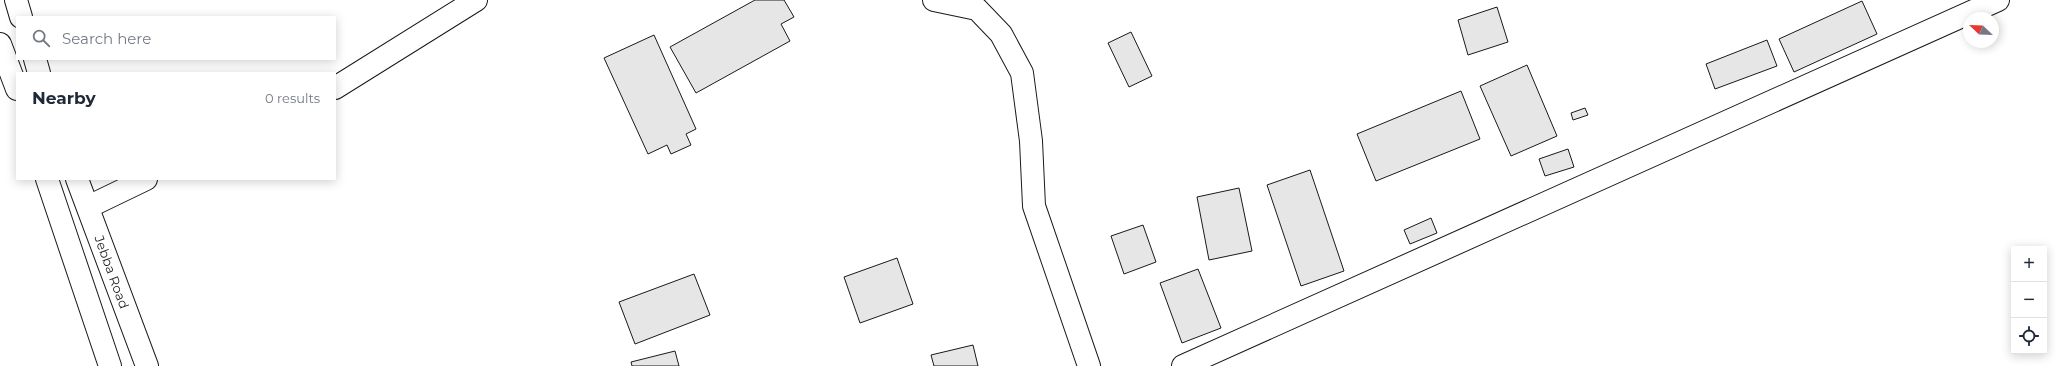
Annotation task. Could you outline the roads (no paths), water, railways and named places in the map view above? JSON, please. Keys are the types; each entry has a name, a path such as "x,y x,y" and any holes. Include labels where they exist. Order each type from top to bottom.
{"main road":[{"path":"16,0 21,16"},
{"path":"336,87 476,0"},
{"path":"934,0 977,9 1001,34 1022,73 1030,141 1034,206 1089,366"},
{"path":"1183,366 1998,0"},
{"path":"0,44 16,86"},
{"path":"35,60 39,72"},
{"path":"47,180 110,366"},
{"name":"Jebba Road","path":"77,180 146,366"},
{"path":"88,207 144,180"}]}
